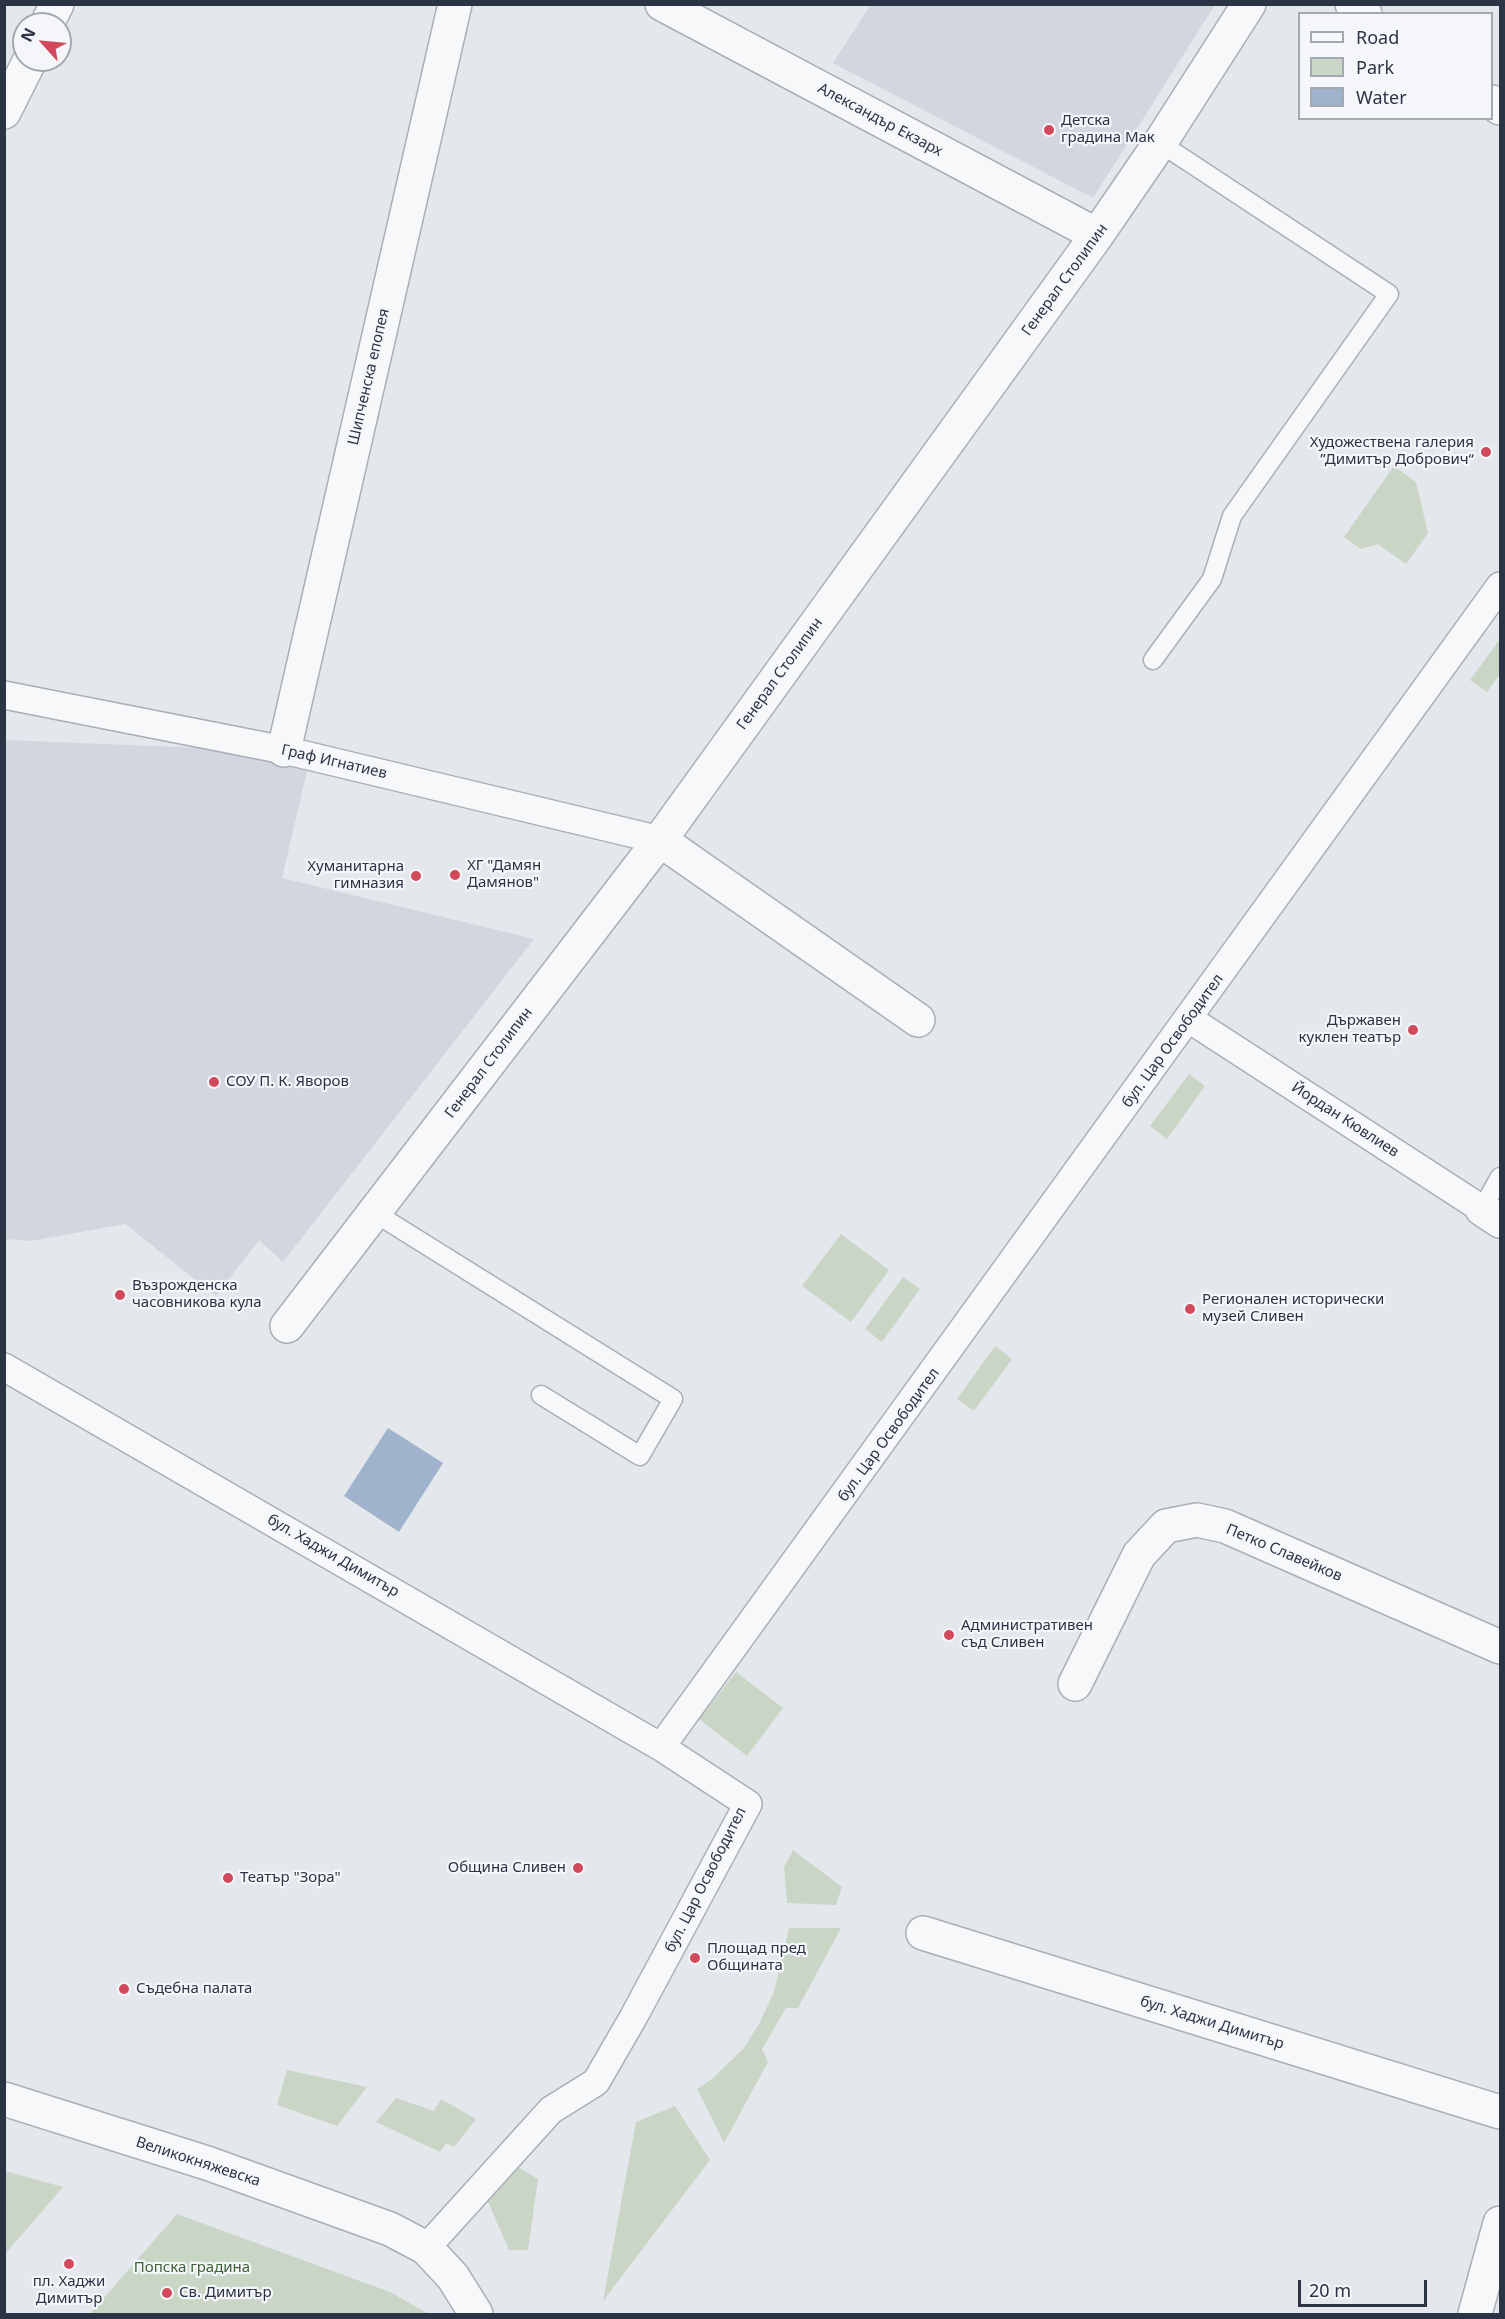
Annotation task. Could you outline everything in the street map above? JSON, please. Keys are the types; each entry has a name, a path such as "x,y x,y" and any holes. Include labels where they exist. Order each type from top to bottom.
{"street":[{"name":"Шипченска епопея","path":"284,750 455,4"},
{"name":"Александър Екзарх","path":"662,4 1097,235"},
{"name":"Генерал Столипин","path":"287,1326 660,840 1097,235 1160,143 1249,4"},
{"path":"4,112 24,72"},
{"name":"бул. Цар Освободител","path":"426,2248 551,2110 596,2082 748,1804 661,1747 1497,597"},
{"name":"Граф Игнатиев","path":"4,695 284,750 660,840"},
{"path":"660,840 918,1020"},
{"name":"Йордан Кювлиев","path":"1189,1019 1491,1215"},
{"name":"бул. Хаджи Димитър","path":"4,1366 661,1747"},
{"name":"Петко Славейков","path":"1075,1684 1139,1555 1166,1526 1197,1520 1225,1526 1500,1647"},
{"name":"бул. Хаджи Димитър","path":"923,1934 1500,2112"},
{"name":"Великокняжевска","path":"4,2099 228,2170 390,2229 426,2248"},
{"path":"1475,2314 1500,2223"},
{"path":"426,2248 453,2277 476,2314"}],"lane":[{"path":"1153,660 1212,579 1232,516 1389,294 1160,143"},
{"path":"1491,1215 1500,1177"},
{"path":"375,1213 673,1399 640,1456 541,1395"}],"shaded area":[{"name":"Детска градина Мак","path":"871,4 1215,5 1093,198 833,63"},
{"name":"СОУ П. К. Яворов","path":"5,740 230,749 307,771 282,878 534,939 283,1262 259,1240 216,1296 125,1224 31,1241 5,1239"}],"green space":[{"path":"1394,466 1416,482 1428,533 1406,564 1378,544 1361,549 1344,537"},
{"path":"1500,639 1500,674 1487,692 1470,680"},
{"path":"1189,1074 1205,1086 1167,1139 1150,1126"},
{"path":"841,1234 889,1270 851,1322 802,1286"},
{"path":"903,1277 920,1289 882,1342 865,1329"},
{"path":"995,1346 1012,1359 974,1411 957,1399"},
{"path":"736,1672 783,1708 747,1756 699,1719"},
{"path":"793,1850 842,1887 836,1905 787,1903 784,1867"},
{"path":"789,1928 841,1928 798,2008 786,2008 762,2049 768,2062 724,2143 697,2089 712,2079 744,2048 759,2024 774,1992"},
{"path":"287,2070 367,2087 337,2126 277,2105"},
{"path":"396,2098 434,2111 441,2099 476,2119 454,2147 446,2143 440,2152 376,2122"},
{"path":"675,2106 710,2160 603,2301 636,2122"},
{"path":"516,2166 538,2179 528,2250 509,2250 486,2197"},
{"path":"4,2171 63,2187 5,2254"},
{"name":"Попска градина","path":"177,2214 390,2292 429,2314 90,2314"}],"water":[{"path":"388,1428 443,1463 399,1532 344,1496"}],"place":[{"name":"Детска градина Мак","path":"1049,130"},
{"name":"Художествена галерия ”Димитър Добрович“","path":"1486,452"},
{"name":"ХГ \"Дамян Дамянов\"","path":"455,875"},
{"name":"Хуманитарна гимназия","path":"416,876"},
{"name":"Държавен куклен театър","path":"1413,1030"},
{"name":"СОУ П. К. Яворов","path":"214,1082"},
{"name":"Възрожденска часовникова кула","path":"120,1295"},
{"name":"Регионален исторически музей Сливен","path":"1190,1309"},
{"name":"Административен съд Сливен","path":"949,1635"},
{"name":"Община Сливен","path":"578,1868"},
{"name":"Театър \"Зора\"","path":"228,1878"},
{"name":"Площад пред Общината","path":"695,1958"},
{"name":"Съдебна палата","path":"124,1989"},
{"name":"пл. Хаджи Димитър","path":"69,2264"},
{"name":"Св. Димитър","path":"167,2293"}]}
